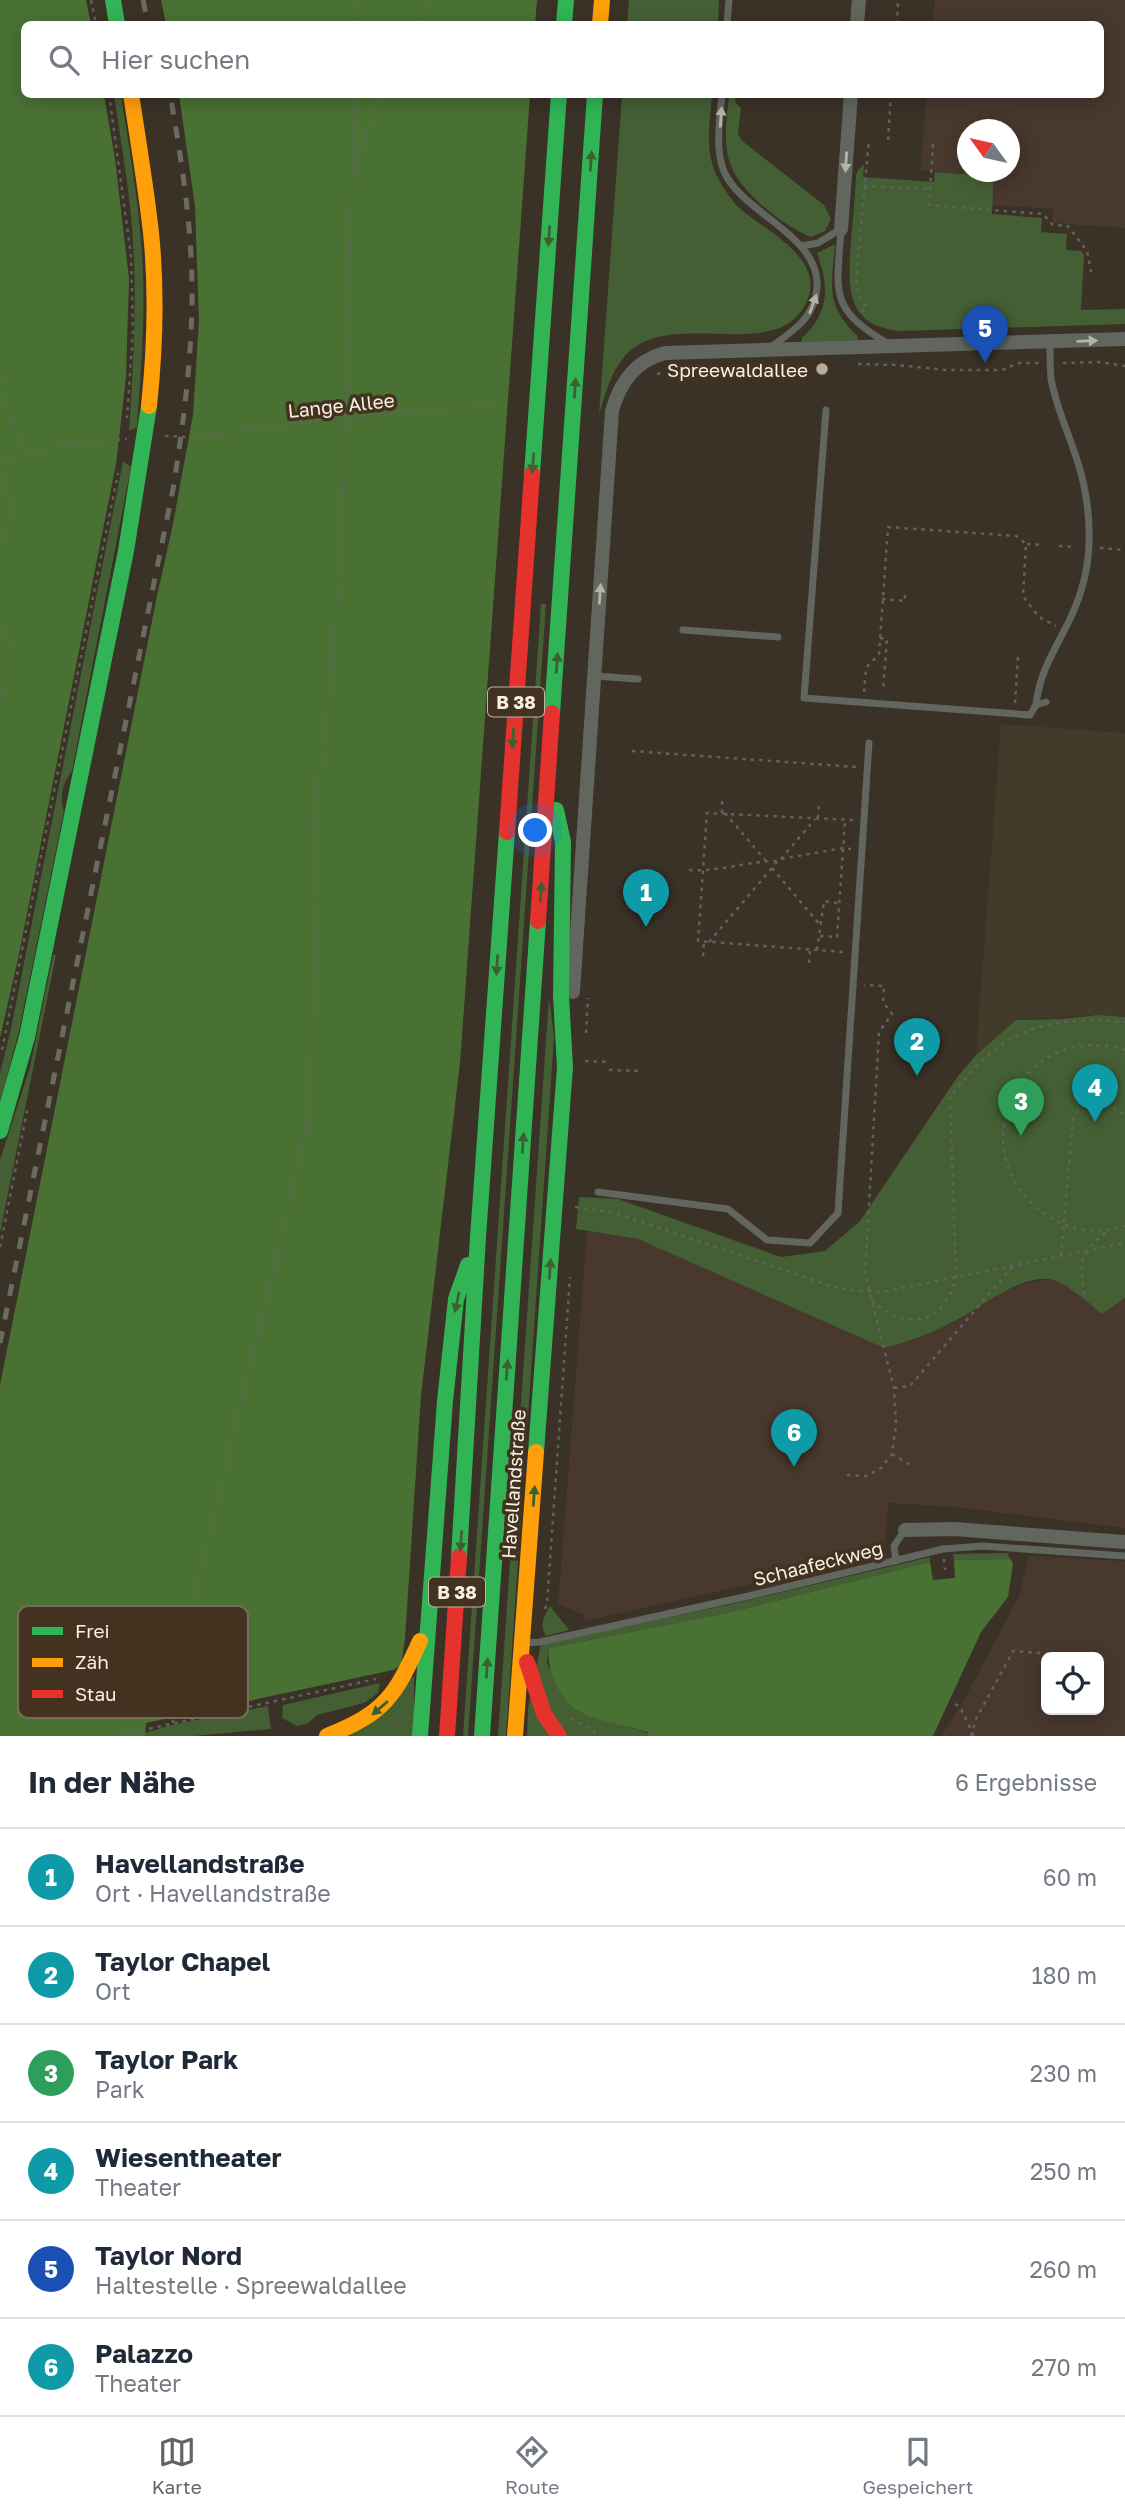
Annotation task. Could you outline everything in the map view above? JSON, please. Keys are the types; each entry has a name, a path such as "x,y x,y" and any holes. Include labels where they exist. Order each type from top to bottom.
{"main road":[{"path":"113,0 116,21"},
{"path":"564,21 566,0"},
{"path":"600,21 602,0"},
{"path":"0,1131 27,1037 39,983 124,564 145,438 153,368 155,303 151,233 132,98"},
{"name":"B 38","path":"447,1736 467,1449 478,1237 559,98"},
{"name":"B 38","path":"482,1736 595,98"},
{"path":"549,780 563,842 561,996 565,1067"},
{"name":"Havellandstraße","path":"515,1736 565,1067"},
{"path":"420,1736 445,1401 456,1299 478,1237"},
{"path":"327,1736 359,1724 382,1708 406,1674 428,1624"},
{"path":"522,1644 544,1714 559,1736"}],"street":[{"path":"857,21 859,0"},
{"path":"841,229 852,98"},
{"path":"766,350 1125,339"},
{"name":"Havellandstraße","path":"565,1067 573,993 612,411 617,393 639,364 653,356 666,353 766,350"},
{"path":"905,1530 954,1529 1125,1542"}],"lane":[{"path":"727,21 729,0"},
{"path":"722,98 720,158 726,178 741,197 802,246 812,260 818,278 817,299 808,317 766,350"},
{"path":"802,246 818,243 841,229"},
{"path":"841,229 838,276 840,301 853,320 894,346"},
{"path":"826,410 804,698 1030,715 1036,705 1037,688 1048,659 1065,630 1080,594 1088,547 1088,517 1084,490 1078,462 1052,381 1050,342"},
{"path":"683,630 778,637"},
{"path":"594,676 638,679"},
{"path":"1036,705 1046,702"},
{"path":"597,1192 728,1209 767,1240 810,1243 838,1213 869,743"},
{"path":"896,1560 894,1546 905,1530"},
{"name":"Schaafeckweg","path":"522,1644 727,1601 943,1549 982,1546 1125,1556"}],"path":[{"path":"91,0 95,21"},
{"path":"356,21 358,0"},
{"path":"418,21 429,0"},
{"path":"897,21 898,0"},
{"path":"110,98 131,256 133,330 126,426"},
{"path":"192,1606 307,1127 316,967 313,812 326,732 342,537 354,98"},
{"path":"351,176 379,98"},
{"path":"888,140 891,98"},
{"path":"853,320 867,308 859,295 856,280 869,139"},
{"path":"933,144 929,205 1043,214 1053,225 1068,226 1087,251 1092,276"},
{"path":"864,186 931,189"},
{"path":"862,365 898,365 944,370 1002,370 1019,363 1098,362 1125,366"},
{"path":"650,379 670,370 690,369"},
{"path":"0,383 9,373"},
{"path":"0,393 26,454"},
{"name":"Lange Allee","path":"166,436 189,437 344,418 496,405"},
{"path":"0,542 10,517 9,497 0,462 67,444 125,439"},
{"path":"0,1057 11,1014 120,467"},
{"path":"863,703 866,668 879,654 888,527 1016,536 1026,544 1042,545"},
{"path":"1026,544 1023,596 1039,617 1065,630"},
{"path":"1059,546 1065,546"},
{"path":"1088,547 1125,550"},
{"path":"883,599 905,601 905,593"},
{"path":"0,629 9,643 8,678 0,705"},
{"path":"880,638 887,639 881,704"},
{"path":"1014,714 1018,657"},
{"path":"632,751 867,768"},
{"path":"722,798 723,813 766,861"},
{"path":"703,956 707,941 817,818 819,804"},
{"path":"855,953 698,941 707,813 863,821"},
{"path":"820,936 837,937 845,820"},
{"path":"689,870 703,871 843,848 861,850"},
{"path":"772,868 821,926"},
{"path":"817,950 824,901 839,903"},
{"path":"809,963 810,949"},
{"path":"847,1475 866,1476 881,1468 892,1454 895,1425 894,1388 865,1275 879,1032 892,1014 883,1002 884,986 853,984"},
{"path":"872,1300 883,1311 901,1320 920,1320 936,1313 951,1296 956,1278 950,1097 981,1062 1017,1034 1036,1027 1098,1020 1125,1022"},
{"path":"1125,1050 1108,1045 1077,1046 1049,1056 1024,1076 1009,1103 1002,1130 1005,1160 1018,1188 1038,1211 1064,1226 1107,1231 1125,1226"},
{"path":"585,1061 609,1062"},
{"path":"609,1070 639,1071"},
{"path":"1061,1256 1073,1119 1079,1108 1096,1100 1125,1115"},
{"path":"575,1207 620,1214 830,1286 882,1293 1125,1243"},
{"path":"1084,1295 1081,1267 1086,1251 1107,1231"},
{"path":"894,1388 909,1386 1013,1266"},
{"path":"544,1611 547,1603 570,1275"},
{"path":"892,1454 912,1466"},
{"path":"972,1735 976,1719 1013,1651 1041,1653"},
{"path":"248,1707 382,1678"},
{"path":"956,1704 960,1707 972,1735"},
{"path":"565,1710 571,1718 601,1736"},
{"path":"173,1718 173,1723"},
{"path":"116,1736 196,1718"}],"shaded area":[{"path":"935,0 1125,0 1125,228 1053,223 1053,209 993,205 995,182 1020,182 1020,119 957,119 957,173 920,170 927,98 1104,98 1104,21 933,21"},
{"path":"1001,724 1125,733 1125,1017 1098,1015 1016,1020 976,1055"},
{"path":"587,1231 638,1239 884,1348 914,1340 957,1321 1005,1291 1026,1283 1051,1279 1073,1290 1102,1314 1125,1298 1125,1528 954,1507 888,1503 885,1554 585,1621 584,1615 558,1604"},
{"path":"1029,1556 1125,1561 1125,1736 941,1736 960,1707 1019,1596"}],"green space":[{"path":"0,0 86,0 90,21 21,21 21,98 105,98 115,159 129,279 126,377 116,464 0,1038"},
{"path":"161,0 537,0 535,21 165,21"},
{"path":"629,0 719,0 718,21 627,21"},
{"path":"114,98 121,98 141,235 143,276 137,427 129,431 135,302 129,197"},
{"path":"179,98 530,98 460,1063 421,1395 405,1639 401,1665 393,1670 248,1701 248,1606 18,1606 18,1718 169,1718 146,1723 145,1736 0,1736 0,1385 193,415 199,321 195,206"},
{"path":"622,98 712,98 709,148 718,178 736,205 792,248 803,262 809,276 810,292 802,310 786,325 766,332 665,336 643,343 624,357 615,370 599,415"},
{"path":"729,98 736,98 735,102 741,108 738,133 741,140 824,205 831,219 825,231 811,237 800,232 775,216 751,195 733,171 727,152"},
{"path":"864,165 863,177 934,182 935,172 957,173 957,182 994,182 992,214 1042,218 1041,232 1067,234 1066,250 1081,251 1084,255 1081,310 1125,309 1125,324 900,331 882,328 868,321 853,301 850,287 851,241 858,170"},
{"path":"835,244 832,284 835,304 858,340 802,342 802,338 818,319 824,298 824,277 817,253"},
{"path":"123,461 131,467 72,771 63,790 64,811 19,1031 0,1102 0,1073 11,1029"},
{"path":"541,604 546,604 468,1736 463,1736"},
{"path":"53,955 56,955 0,1233 0,1160 30,1067"},
{"path":"549,997 554,1037 506,1736 498,1736"},
{"path":"1098,1015 1125,1017 1125,1298 1102,1314 1079,1295 1053,1280 1029,1281 938,1329 884,1348 638,1239 576,1229 579,1197 618,1199 781,1257 825,1251 860,1221 958,1076 976,1055 1016,1020"},
{"path":"1007,1553 1010,1559 954,1560 953,1554"},
{"path":"930,1557 930,1562 732,1612 549,1648 547,1663 560,1691 579,1712 648,1733 648,1736 527,1736 528,1708 541,1644 732,1604"},
{"path":"1010,1559 1013,1563 1008,1597 981,1632 933,1736 648,1736 648,1732 578,1711 565,1699 552,1674 549,1648 732,1612 930,1562 933,1580 955,1578 954,1560"},
{"path":"550,1606 569,1630 546,1636 543,1624"},
{"path":"414,1676 414,1736 349,1736"},
{"path":"380,1683 378,1693 364,1703 317,1715 307,1724 297,1726 282,1718 283,1705"},
{"path":"268,1706 271,1729 194,1736 145,1736 145,1733 171,1725 207,1718 248,1718 248,1710"}],"railway":[{"path":"143,0 147,21"},
{"path":"0,1343 173,489 180,442 190,349 192,276 186,198 171,98"}],"traffic: fast":[{"path":"113,0 116,21"},
{"path":"564,21 566,0"},
{"path":"532,474 559,98"},
{"path":"552,713 595,98"},
{"path":"0,1131 27,1037 126,551 149,406"},
{"path":"556,810 563,842 561,996 565,1067"},
{"path":"459,1557 478,1237 507,832"},
{"path":"482,1736 538,921"},
{"path":"536,1452 565,1067"},
{"path":"420,1736 445,1401 456,1299 468,1265"}],"traffic: slow":[{"path":"600,21 602,0"},
{"path":"132,98 153,255 153,363 149,406"},
{"path":"515,1736 536,1452"},
{"path":"327,1736 362,1719 386,1700 403,1676 420,1641"}],"traffic: jam":[{"path":"507,832 532,474"},
{"path":"538,921 552,713"},
{"path":"447,1736 459,1557"},
{"path":"527,1662 544,1714 559,1736"}],"place":[{"name":"Taylor Nord","path":"985,363"},
{"name":"Spreewaldallee","path":"822,369"},
{"name":"Havellandstraße","path":"646,927"},
{"name":"Taylor Chapel","path":"917,1076"},
{"name":"Wiesentheater","path":"1095,1122"},
{"name":"Taylor Park","path":"1021,1136"},
{"name":"Palazzo","path":"794,1467"}]}
